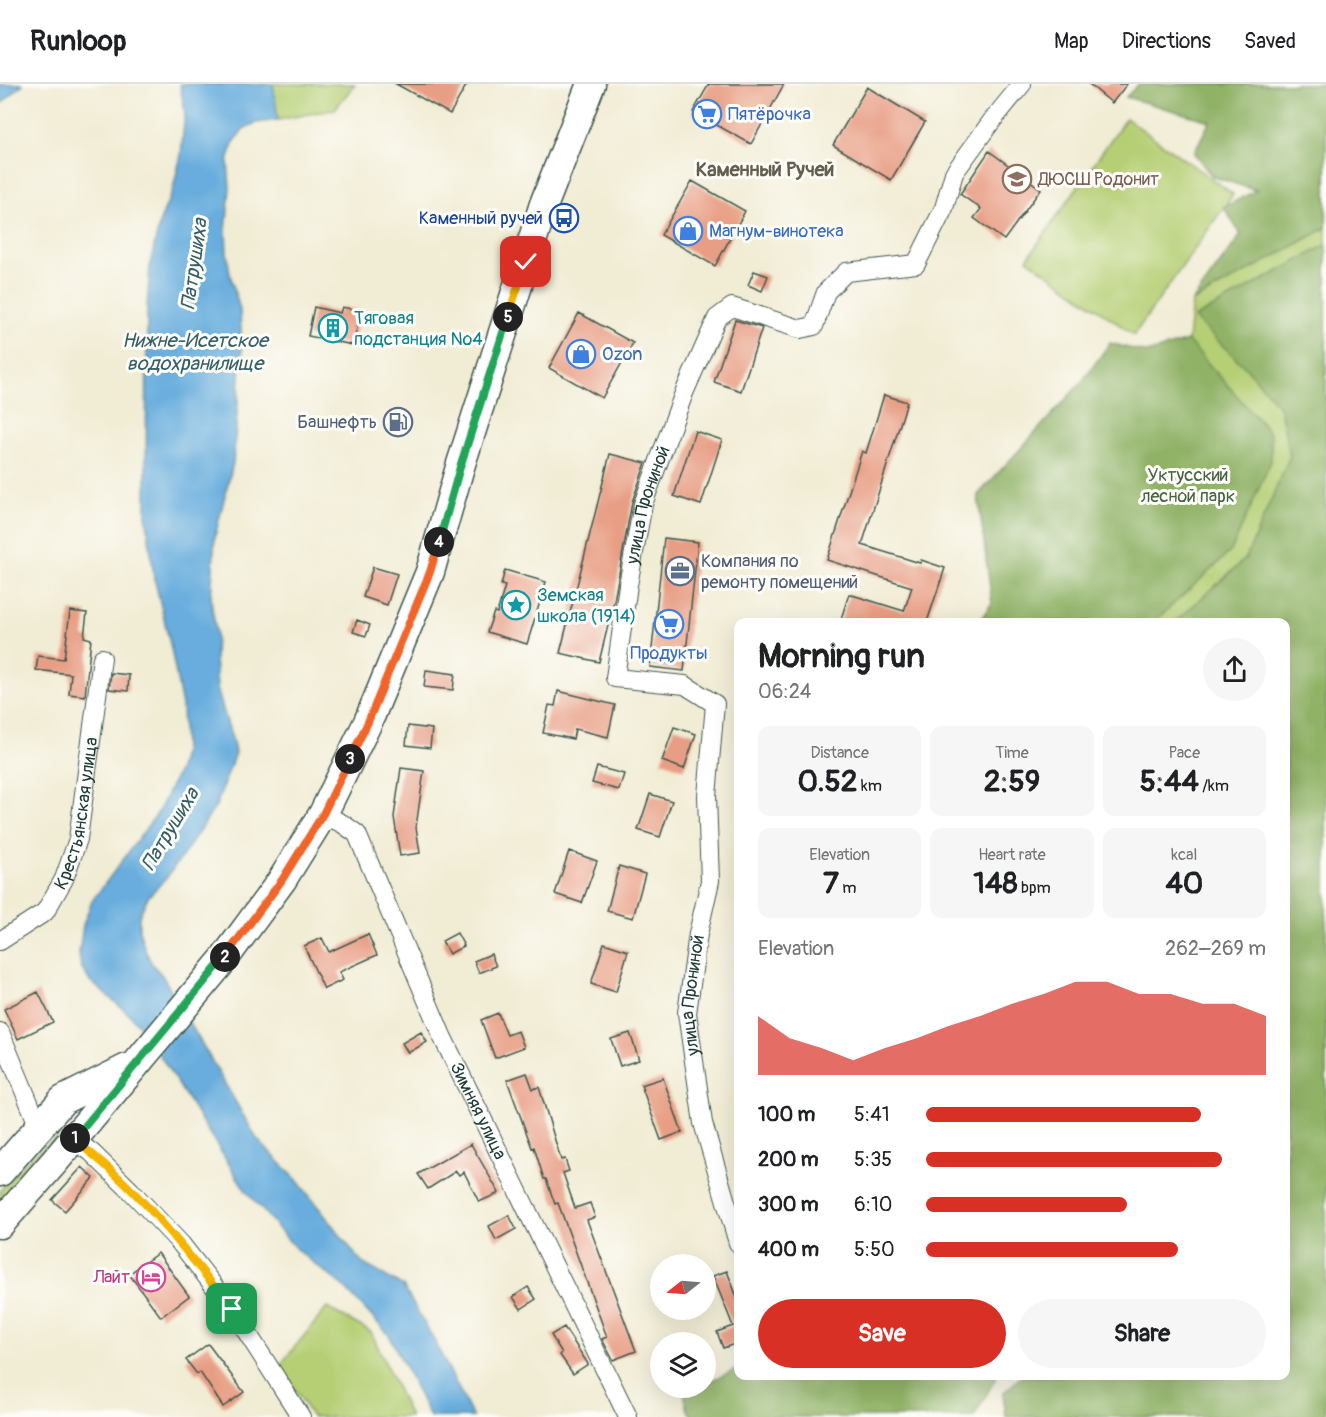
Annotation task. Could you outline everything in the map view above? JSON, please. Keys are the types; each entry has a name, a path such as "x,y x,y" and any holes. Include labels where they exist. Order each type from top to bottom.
{"main road":[{"path":"0,1224 74,1140 224,959 282,880 323,814 368,722 430,572 460,467 544,204 591,84"},
{"path":"0,1172 63,1101 142,1057"}],"street":[{"name":"улица Прониной","path":"734,1229 703,1123 687,1013 698,934 710,881 707,796 716,704 685,685 615,678 628,585 643,504 684,393 717,318 732,307 800,329 814,326 826,292 846,272 916,264 944,208 954,173 1022,84"},
{"name":"Крестьянская улица","path":"0,941 45,912 64,879 78,839 102,658"},
{"name":"Зимняя улица","path":"323,814 357,834 442,1036 628,1417"},
{"path":"0,1032 39,1127"},
{"path":"74,1140 91,1152 181,1244 232,1309 302,1417"}],"green space":[{"path":"273,84 355,84 335,109 278,120"},
{"name":"Уктусский лесной парк","path":"1139,84 1326,84 1326,1417 1006,1417 1003,1393 1018,1380 1290,1380 1290,618 982,618 992,603 978,495 1082,382 1110,343 1147,353 1188,341 1192,302 1241,235 1224,207 1134,335 1027,259 1126,118 1233,194 1225,207 1257,191 1212,176 1194,153 1210,121 1126,97"},
{"path":"1139,84 1326,84 1326,228 1192,302 1241,235 1224,207 1257,190 1212,176 1194,153 1210,121 1126,97"},
{"path":"1326,245 1326,1417 1006,1417 1003,1393 1018,1380 1290,1380 1290,618 1179,618 1246,558 1290,456 1280,408 1251,373 1194,318"},
{"path":"1188,341 1271,434 1271,461 1231,551 1158,618 982,618 992,603 978,495 1082,382 1110,343 1147,353"},
{"path":"64,1131 0,1203 0,1191 24,1163"},
{"path":"327,1308 371,1332 410,1417 312,1417 280,1365"},
{"path":"734,1370 734,1380 995,1380 974,1417 693,1417 688,1411 685,1398 716,1398 716,1378"}],"water":[{"path":"0,84 23,84 0,105"},
{"name":"Нижне-Исетское водохранилище","path":"180,84 273,84 278,120 256,123 243,129 233,144 228,162 230,188 226,231 227,253 240,310 242,352 233,463 215,536 211,599 216,633 217,689 235,753 216,806 167,877 148,897 139,916 139,929 152,964 162,975 257,1139 297,1180 362,1263 403,1286 434,1340 473,1417 430,1417 389,1335 343,1286 297,1250 246,1191 150,1040 130,1015 89,980 81,966 79,954 83,925 92,901 159,811 179,769 184,749 182,706 154,577 146,514 147,308 150,264 160,221 173,189 181,155 185,113"}],"building":[{"path":"396,84 467,84 450,114"},
{"path":"709,84 784,84 751,144 693,112"},
{"path":"1089,84 1127,84 1112,103"},
{"path":"867,87 925,122 891,180 833,145"},
{"path":"989,151 1041,189 1004,240 974,218 981,209 960,194"},
{"path":"692,181 745,211 715,266 661,235"},
{"path":"754,271 768,276 762,291 748,285"},
{"name":"Тяговая подстанция №4","path":"314,307 340,313 342,307 361,311 353,345 308,336"},
{"path":"579,313 633,343 602,398 549,368"},
{"path":"735,320 762,328 741,391 714,382"},
{"path":"884,395 907,402 862,545 920,563 921,560 945,568 928,618 841,618 849,594 904,611 912,587 827,560 862,451 866,453"},
{"path":"695,431 722,440 701,505 674,496"},
{"path":"610,454 646,463 632,502 614,601 599,662 560,653"},
{"path":"664,538 698,542 684,671 650,667"},
{"path":"373,567 397,574 387,605 363,597"},
{"path":"505,570 546,582 527,644 487,632 494,612 497,613 505,586 501,585"},
{"path":"70,611 87,613 84,637 91,639 85,696 69,694 71,674 36,670 38,656 64,659"},
{"path":"357,620 370,625 366,636 353,632"},
{"path":"426,670 455,674 453,690 424,687"},
{"path":"111,673 129,675 128,691 109,689"},
{"path":"558,691 615,705 608,737 575,729 573,739 543,733 549,705 555,706"},
{"path":"408,726 432,729 430,748 406,745"},
{"path":"674,727 696,734 684,769 662,761"},
{"path":"597,767 624,774 619,790 592,783"},
{"path":"401,768 424,771 416,827 420,853 400,856 394,817"},
{"path":"650,794 672,801 660,837 638,830"},
{"path":"569,851 597,861 582,903 555,894"},
{"path":"619,866 645,874 633,918 607,911"},
{"path":"457,933 464,946 449,954 442,941"},
{"path":"368,934 377,955 339,972 343,980 324,989 304,946 322,938 329,952"},
{"path":"604,943 628,951 616,992 591,984"},
{"path":"491,954 496,966 479,973 474,961"},
{"path":"38,992 53,1022 18,1039 4,1009"},
{"path":"498,1013 507,1035 518,1031 524,1047 495,1058 481,1020"},
{"path":"421,1032 427,1042 408,1053 402,1043"},
{"path":"630,1033 639,1060 620,1066 611,1039"},
{"path":"527,1073 533,1089 539,1087 561,1160 565,1159 569,1171 563,1173 575,1208 590,1203 595,1217 587,1220 636,1351 613,1360 602,1339 607,1337 558,1203 555,1204 546,1179 544,1179 534,1147 532,1148 507,1080"},
{"path":"663,1078 682,1132 661,1140 641,1085"},
{"path":"471,1144 499,1193 479,1202 464,1172 459,1175 456,1171 428,1189 418,1174"},
{"path":"82,1167 94,1178 65,1211 52,1200"},
{"path":"509,1215 516,1229 496,1240 489,1226"},
{"path":"158,1253 189,1296 161,1317 129,1274"},
{"path":"727,1271 734,1289 734,1344 723,1348 717,1332 733,1326 716,1284 716,1275"},
{"path":"528,1287 536,1299 521,1309 513,1297"},
{"path":"564,1327 588,1364 573,1374 560,1355 562,1353 551,1335"},
{"path":"208,1344 244,1392 223,1407 200,1372 197,1374 186,1360"}],"place":[{"name":"Пятёрочка","path":"707,114"},
{"name":"ДЮСШ Родонит","path":"1017,179"},
{"name":"Каменный ручей","path":"564,218"},
{"name":"Магнум-винотека","path":"688,231"},
{"name":"Тяговая подстанция №4","path":"333,328"},
{"name":"Ozon","path":"581,354"},
{"name":"Башнефть","path":"398,422"},
{"name":"Компания по ремонту помещений","path":"680,571"},
{"name":"Земская школа (1914)","path":"516,605"},
{"name":"Продукты","path":"669,624"},
{"name":"Лайт","path":"151,1277"}],"district":[{"name":"Каменный Ручей","path":"765,169"}],"route":[{"path":"232,1309 181,1244 91,1152 74,1140 224,959 282,880 323,814 368,722 430,572 460,467 526,262"}],"water label":[{"name":"Патрушиха","path":"194,264"},
{"name":"Патрушиха","path":"170,829"}]}
